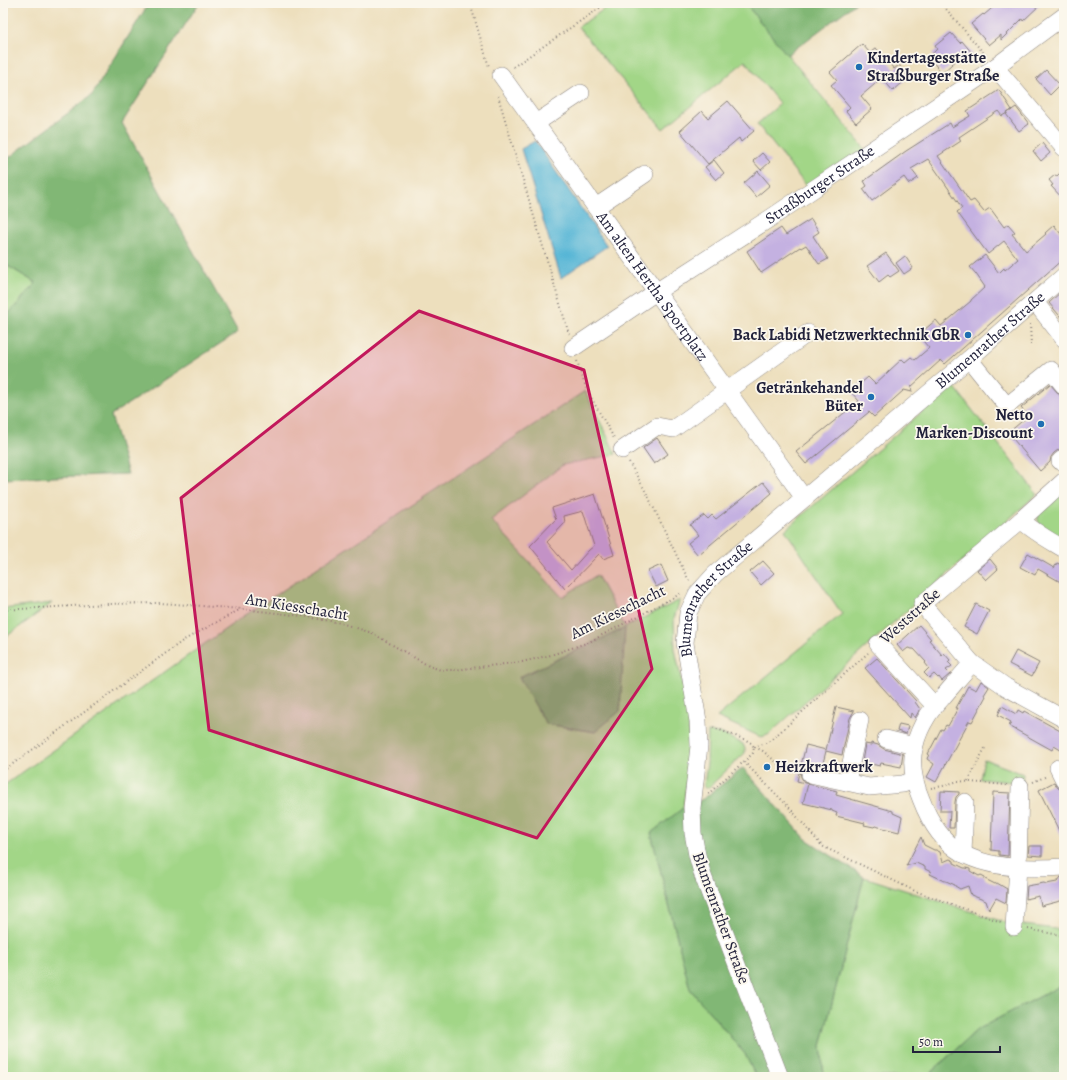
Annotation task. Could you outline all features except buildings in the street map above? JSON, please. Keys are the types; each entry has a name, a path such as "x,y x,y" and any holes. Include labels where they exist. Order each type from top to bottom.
{"street":[{"name":"Straßburger Straße","path":"573,348 772,217 995,67 1064,16"},
{"path":"995,67 1064,148"},
{"name":"Am alten Hertha Sportplatz","path":"502,75 804,498"},
{"path":"536,123 581,93"},
{"path":"596,207 645,174"},
{"name":"Blumenrather Straße","path":"780,1077 703,876 697,855 693,834 692,808 699,746 698,721 685,643 688,613 697,594 715,574 1031,306 1064,276"},
{"path":"1031,306 1064,339"},
{"path":"622,450 657,426 673,429 808,333"},
{"path":"968,359 1007,406 1051,370 1064,386"},
{"name":"Weststraße","path":"922,604 1021,520 1064,481"},
{"path":"1021,520 1036,533 1064,549"},
{"path":"922,604 972,663 1006,687 1064,719"},
{"path":"878,644 936,706"},
{"path":"972,663 927,716 914,746 913,759 916,785 925,810 940,834 963,854 993,864 1018,867 1064,867"},
{"path":"847,782 860,720"},
{"path":"886,739 914,746"},
{"path":"810,774 868,786 903,784 916,785"},
{"path":"1014,927 1018,867 1020,786"},
{"path":"963,854 965,802"}],"path":[{"path":"470,3 493,78 502,75 607,3"},
{"path":"941,3 995,67"},
{"path":"497,92 584,382 594,403 647,494 692,587"},
{"path":"1031,306 1031,345"},
{"name":"Am Kiesschacht","path":"3,610 106,604 161,603 242,609 303,616 341,623 372,633 430,666 441,670 454,670 522,662 589,642 682,593"},
{"name":"Weststraße","path":"754,747 772,740 922,604"},
{"path":"3,771 184,640 242,609"},
{"path":"698,721 746,740 754,747 764,751 782,767 810,774"},
{"path":"692,808 744,762 753,753 754,747"},
{"path":"968,782 985,748"},
{"path":"744,762 787,805 822,846 915,891 1014,927 1064,936"},
{"path":"916,785 943,786 958,781 1024,786 1055,772 1061,774"}],"highlighted area":[{"path":"419,311 584,370 652,669 537,838 209,730 181,498"}],"green space":[{"path":"149,3 199,3 122,123 238,332 111,415 128,474 3,479 3,320 36,283 3,263 3,162 92,95"},
{"path":"613,3 745,3 865,149 808,188 757,124 780,104 745,61 663,129 578,27"},
{"path":"745,3 856,3 787,55"},
{"path":"3,263 36,283 3,320"},
{"path":"953,385 1037,494 768,735 761,737 717,717 842,614 785,530"},
{"path":"585,391 616,454 563,465 491,520 562,597 597,575 625,627 680,600 674,618 675,649 689,716 689,762 683,808 651,833 690,989 745,1054 756,1077 3,1077 3,786 244,616"},
{"path":"1064,490 1064,541 1040,525 1038,521 1038,514"},
{"path":"52,603 3,639 3,609"},
{"path":"625,628 620,711 595,732 546,724 519,677"},
{"path":"708,732 720,733 743,744 745,753 709,787 706,788 704,785 707,764"},
{"path":"984,759 1023,774 1022,783 980,779"},
{"path":"743,768 806,839 864,877 821,1046 824,1077 756,1077 745,1054 690,989 651,833 683,808 703,799"},
{"path":"864,877 1007,923 1064,930 1064,984 978,1029 926,1077 824,1077 821,1046"},
{"path":"1064,984 1064,1077 926,1077 978,1029"}],"water":[{"path":"535,141 607,246 561,278 521,149"}],"place":[{"name":"Kindertagesstätte Straßburger Straße","path":"859,67"},
{"name":"Back Labidi Netzwerktechnik GbR","path":"968,335"},
{"name":"Getränkehandel Büter","path":"871,397"},
{"name":"Netto Marken-Discount","path":"1041,424"},
{"name":"Heizkraftwerk","path":"767,767"}]}
